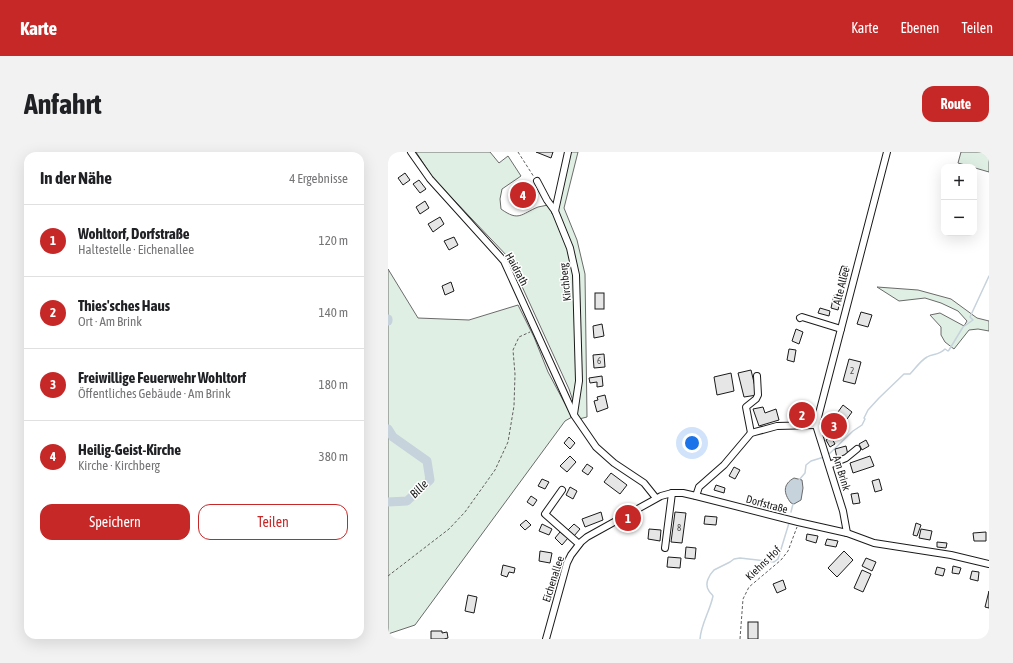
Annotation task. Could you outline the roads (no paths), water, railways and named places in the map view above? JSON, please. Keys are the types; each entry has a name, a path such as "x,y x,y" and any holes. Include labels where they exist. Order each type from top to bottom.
{"street":[{"name":"Haidrath","path":"411,152 430,180 504,261 574,415"},
{"path":"554,211 568,152"},
{"name":"Alte Allee","path":"816,425 886,152"},
{"name":"Kirchberg","path":"537,181 554,211 570,248 576,275 579,381 574,415"},
{"path":"800,318 802,317 841,329"},
{"path":"751,433 746,407 756,399 758,395 756,376"},
{"path":"574,415 596,447 614,463 644,483 656,498"},
{"path":"696,496 699,487 724,465 751,433 777,426 816,425"},
{"name":"Am Brink","path":"816,425 843,511 847,533"},
{"path":"829,465 846,458 857,449"},
{"path":"562,490 545,513 579,544"},
{"path":"665,548 672,493"},
{"name":"Dorfstraße","path":"656,498 672,493 683,493 847,533 874,543 951,554 989,564"},
{"name":"Eichenallee","path":"546,639 564,571 571,554 587,537 656,498"}],"waterway":[{"path":"828,455 853,431 862,425 868,410 904,374 910,374 929,356 940,353 945,349 948,351 949,350 963,327 973,320 970,317 989,276"},
{"name":"Bille","path":"388,429 393,437 427,461 430,480 407,501 388,502"},
{"path":"799,480 805,473 806,465 811,461 824,457"},
{"path":"791,512 793,504"},
{"path":"700,639 702,628 713,596 707,585 712,572 734,559 740,558 774,562 778,559 789,523"}],"place":[{"name":"Heilig-Geist-Kirche","path":"523,195"},
{"name":"Thies'sches Haus","path":"802,415"},
{"name":"Freiwillige Feuerwehr Wohltorf","path":"834,426"},
{"name":"Wohltorf, Dorfstraße","path":"628,518"}]}
